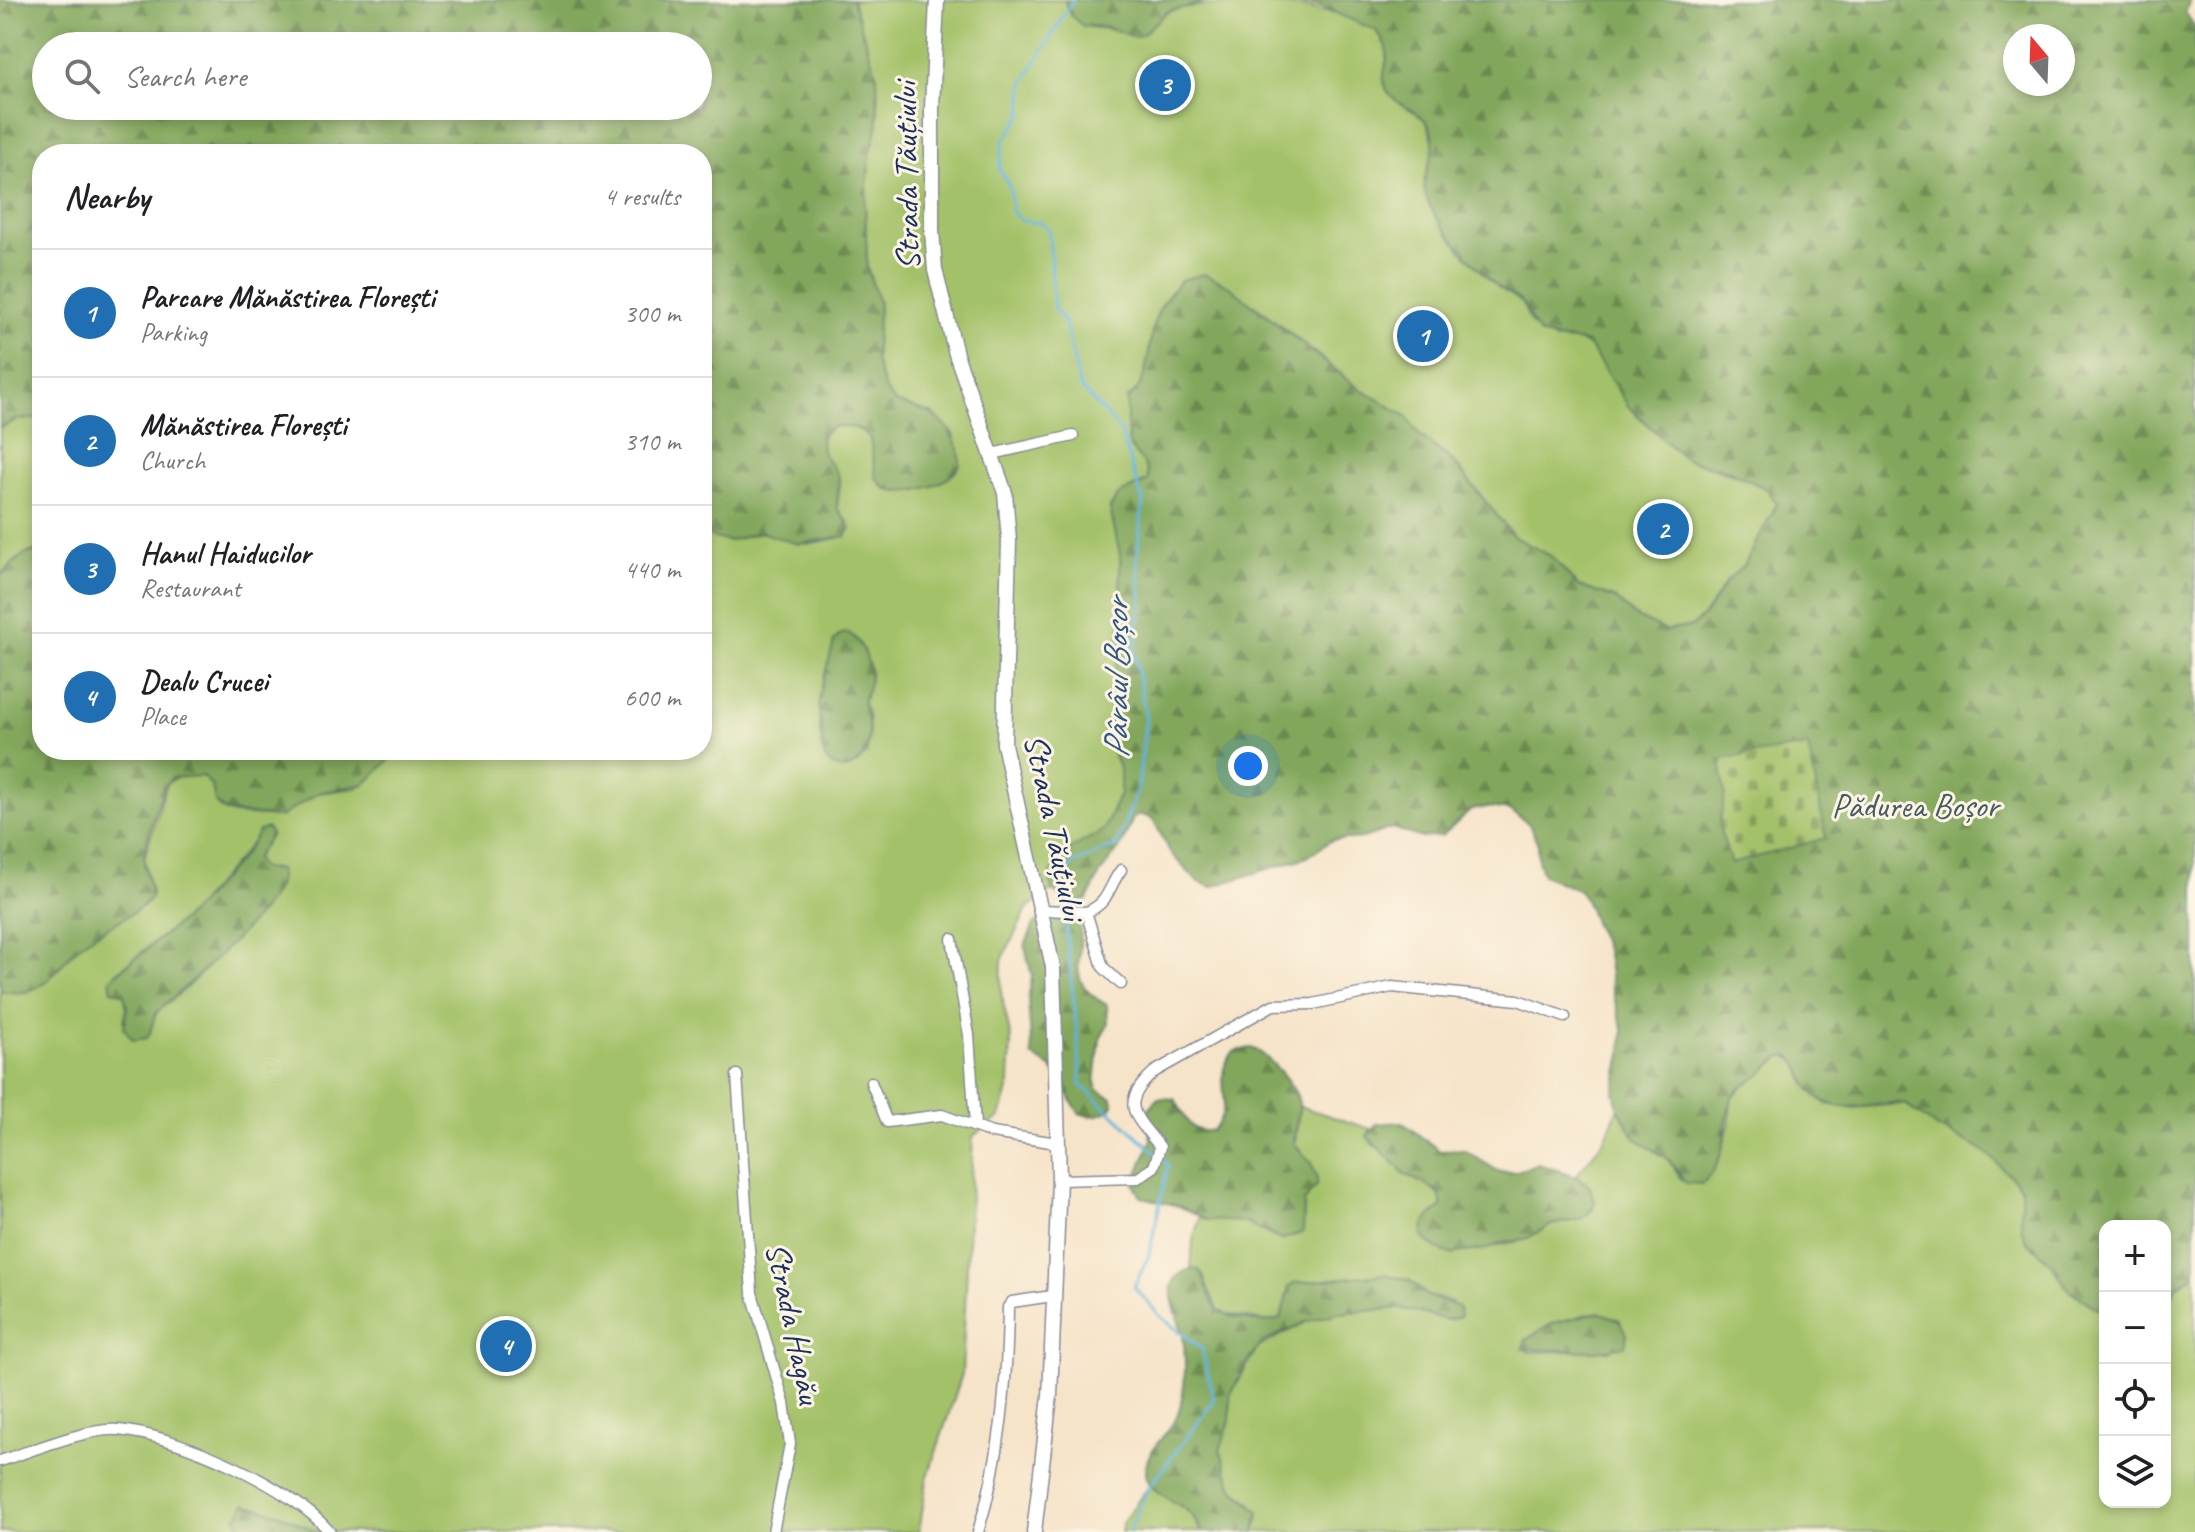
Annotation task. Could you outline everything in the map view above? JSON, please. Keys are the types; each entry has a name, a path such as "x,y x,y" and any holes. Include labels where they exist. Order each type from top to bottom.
{"street":[{"name":"Strada Tăuțiului","path":"937,0 932,107 935,270 956,354 1005,493 1009,540 1004,744 1043,910 1053,967 1059,1180 1050,1396 1034,1532"},
{"path":"992,454 1073,436"},
{"path":"1043,910 1065,913 1097,909 1110,895 1113,880 1121,870"},
{"path":"1086,912 1103,967 1121,984"},
{"path":"952,939 969,1035 975,1126"},
{"path":"1059,1180 1138,1178 1154,1167 1160,1147 1134,1116 1131,1103 1141,1084 1154,1072 1273,1005 1313,1004 1392,987 1518,1000 1565,1017"},
{"name":"Strada Hagău","path":"737,1075 752,1293 784,1403 790,1444 773,1532"},
{"path":"871,1082 887,1122 942,1115 992,1133 1057,1143"},
{"path":"978,1532 997,1461 1006,1381 1008,1307 1012,1302 1052,1296"},
{"path":"0,1461 65,1440 116,1429 193,1449 271,1485 330,1532"}],"green space":[{"path":"0,0 852,0 877,77 878,124 870,156 865,203 867,267 879,304 875,360 885,390 895,402 931,413 948,428 959,449 960,465 946,479 928,488 907,491 887,489 876,478 870,438 858,428 834,426 821,436 822,452 839,476 837,508 851,528 846,536 798,544 760,532 729,541 712,537 712,144 32,144 32,419 16,420 0,428"},
{"path":"852,0 1065,0 1067,10 1090,27 1143,34 1171,10 1217,5 1306,8 1357,20 1375,30 1386,46 1384,81 1403,105 1417,111 1427,123 1435,146 1426,176 1425,192 1430,207 1478,268 1522,303 1531,324 1556,340 1579,341 1593,348 1629,407 1686,459 1740,476 1767,489 1777,504 1745,564 1727,581 1705,615 1692,626 1666,631 1634,616 1616,599 1578,586 1551,556 1514,537 1453,461 1420,436 1406,416 1357,387 1259,308 1238,295 1181,280 1159,311 1144,375 1135,393 1127,399 1130,448 1146,465 1148,480 1119,495 1110,508 1120,554 1121,623 1108,741 1120,770 1120,794 1104,830 1063,855 1050,883 1052,891 1028,907 1002,960 1001,993 1011,1039 1009,1086 1000,1117 973,1136 962,1374 927,1479 919,1532 0,1532 0,991 16,991 40,983 87,939 146,904 151,897 144,858 167,783 180,776 203,776 212,786 219,808 234,814 280,817 318,793 357,788 388,760 712,760 712,533 738,539 760,532 807,544 838,538 849,523 837,508 839,482 821,444 826,430 838,426 850,426 871,438 879,482 895,492 917,490 940,481 956,471 960,457 953,434 931,413 895,402 885,390 875,360 879,304 867,267 865,203 870,156 878,124 877,77","holes":["841,634 868,688 863,703 869,717 867,754 848,768 833,765 825,750 820,720 823,689 834,641","268,839 255,859 261,868 274,869 279,885 257,917 183,991 157,1011 153,1020 124,1021 127,1008 124,993 118,991 116,973 192,912 250,845"]},
{"path":"1065,0 1214,0 1167,12 1143,34 1135,37 1106,27 1083,26 1071,16"},
{"name":"Pădurea Boșor","path":"1254,0 2190,0 2185,12 2195,27 2195,1275 2176,1286 2171,1301 2171,1220 2099,1220 2099,1310 2068,1289 2051,1263 2027,1242 2021,1227 2021,1187 1986,1152 1936,1127 1905,1104 1846,1107 1823,1101 1809,1089 1798,1064 1790,1056 1776,1060 1738,1090 1729,1111 1719,1160 1702,1184 1686,1183 1668,1159 1635,1138 1618,1108 1614,1092 1622,1054 1623,1029 1612,991 1607,953 1584,897 1580,891 1543,875 1538,860 1538,844 1529,824 1510,810 1487,807 1471,810 1442,836 1422,838 1392,828 1363,838 1332,840 1307,857 1211,887 1197,881 1171,854 1153,819 1139,814 1133,818 1121,846 1101,872 1087,900 1072,903 1052,891 1050,876 1058,862 1068,850 1104,830 1120,794 1120,770 1108,741 1121,623 1120,554 1110,508 1119,495 1148,480 1145,465 1129,442 1127,399 1135,393 1144,375 1159,311 1181,280 1204,274 1226,284 1357,387 1406,416 1420,436 1453,461 1514,537 1551,556 1578,586 1616,599 1634,616 1666,631 1692,626 1705,615 1727,581 1745,564 1777,504 1767,489 1732,472 1686,459 1629,407 1587,343 1541,335 1521,301 1498,287 1467,256 1428,203 1425,183 1433,137 1426,121 1395,100 1386,88 1386,49 1377,31 1320,6"},
{"path":"32,419 32,552 23,555 0,575 0,428 16,420"},
{"path":"32,552 32,760 389,760 365,784 318,793 280,817 226,812 215,802 212,786 203,776 172,778 158,804 145,852 144,865 151,897 130,915 85,941 36,988 9,992 0,991 0,575 23,555"},
{"path":"849,633 866,655 870,669 863,703 869,725 868,742 863,756 855,764 836,768 822,750 819,705 834,641 841,634"},
{"path":"1808,746 1826,838 1731,864 1719,826 1725,795 1720,759"},
{"path":"267,828 271,834 255,859 261,868 279,870 278,883 269,900 232,943 156,1013 147,1038 133,1040 124,1028 127,1008 124,994 112,990 110,979 192,912 246,852 259,831"},
{"path":"1047,914 1076,916 1080,928 1079,974 1092,995 1107,1005 1108,1025 1100,1039 1095,1083 1098,1090 1112,1098 1113,1105 1098,1115 1079,1113 1052,1068 1032,1056 1028,1000 1032,977 1025,946 1034,924"},
{"path":"1251,1048 1273,1064 1294,1091 1299,1106 1295,1145 1311,1163 1317,1177 1317,1184 1304,1202 1303,1232 1281,1240 1246,1222 1207,1220 1179,1206 1141,1197 1134,1184 1151,1141 1148,1110 1158,1098 1175,1099 1193,1127 1213,1130 1224,1108 1223,1079 1227,1060 1235,1051"},
{"path":"1783,1056 1797,1060 1805,1083 1827,1104 1851,1108 1905,1104 1936,1127 1986,1152 2017,1181 2023,1195 2021,1227 2027,1242 2051,1262 2068,1289 2099,1310 2099,1508 2171,1508 2171,1301 2176,1286 2195,1275 2195,1532 1255,1532 1259,1518 1251,1503 1233,1488 1220,1450 1231,1412 1230,1396 1257,1348 1308,1321 1339,1313 1400,1308 1448,1320 1452,1302 1428,1296 1409,1280 1385,1274 1295,1283 1289,1287 1283,1315 1274,1323 1220,1313 1199,1270 1191,1269 1193,1241 1200,1216 1238,1220 1281,1240 1303,1232 1304,1202 1317,1177 1311,1163 1295,1145 1299,1106 1371,1129 1367,1136 1369,1140 1391,1156 1402,1172 1434,1189 1439,1194 1442,1207 1430,1216 1450,1254 1524,1240 1551,1225 1581,1219 1593,1209 1589,1185 1576,1176 1606,1137 1618,1108 1635,1138 1668,1159 1681,1179 1718,1163 1729,1125 1731,1101 1744,1084","holes":["1590,1313 1611,1350 1528,1352 1526,1340 1546,1327"]},
{"path":"1402,1122 1440,1151 1464,1150 1498,1171 1514,1172 1538,1164 1568,1173 1589,1185 1595,1201 1593,1209 1581,1219 1551,1225 1524,1240 1502,1242 1488,1249 1450,1254 1435,1248 1423,1237 1423,1232 1428,1220 1442,1207 1439,1192 1404,1173 1367,1136 1377,1124"},
{"path":"1191,1269 1199,1270 1202,1274 1212,1302 1220,1311 1246,1320 1281,1318 1289,1287 1295,1283 1385,1274 1409,1280 1428,1296 1459,1307 1460,1317 1448,1320 1400,1308 1338,1313 1308,1321 1263,1342 1248,1361 1230,1396 1230,1420 1220,1450 1233,1488 1259,1512 1255,1532 1201,1532 1189,1512 1153,1488 1146,1471 1149,1456 1172,1424 1181,1400 1185,1375 1184,1345 1172,1288 1181,1274"},
{"path":"1598,1312 1620,1320 1627,1334 1625,1346 1595,1351 1523,1349 1526,1340 1553,1323"},
{"path":"1150,1485 1190,1511 1201,1532 1121,1532 1124,1520"},
{"path":"245,1504 280,1514 318,1532 244,1532 236,1518"}],"waterway":[{"name":"Pârâul Boșor","path":"1064,907 1062,877 1073,864 1117,845 1138,788 1146,719 1134,650 1142,602 1137,558 1143,502 1120,430 1080,387 1065,323 1054,308 1049,231 1042,223 1021,221 1012,211 1010,187 999,169 1003,142 1022,115 1024,82 1073,0"},
{"name":"Pârâul Boșor","path":"1065,915 1081,1085 1156,1153"},
{"name":"Pârâul Boșor","path":"1129,1532 1147,1490 1214,1401 1202,1349 1162,1318 1134,1287 1149,1255 1168,1165 1161,1158"}],"place":[{"name":"Hanul Haiducilor","path":"1165,85"},
{"name":"Parcare Mănăstirea Florești","path":"1423,336"},
{"name":"Mănăstirea Florești","path":"1663,529"},
{"name":"Dealu Crucei","path":"506,1346"}]}
